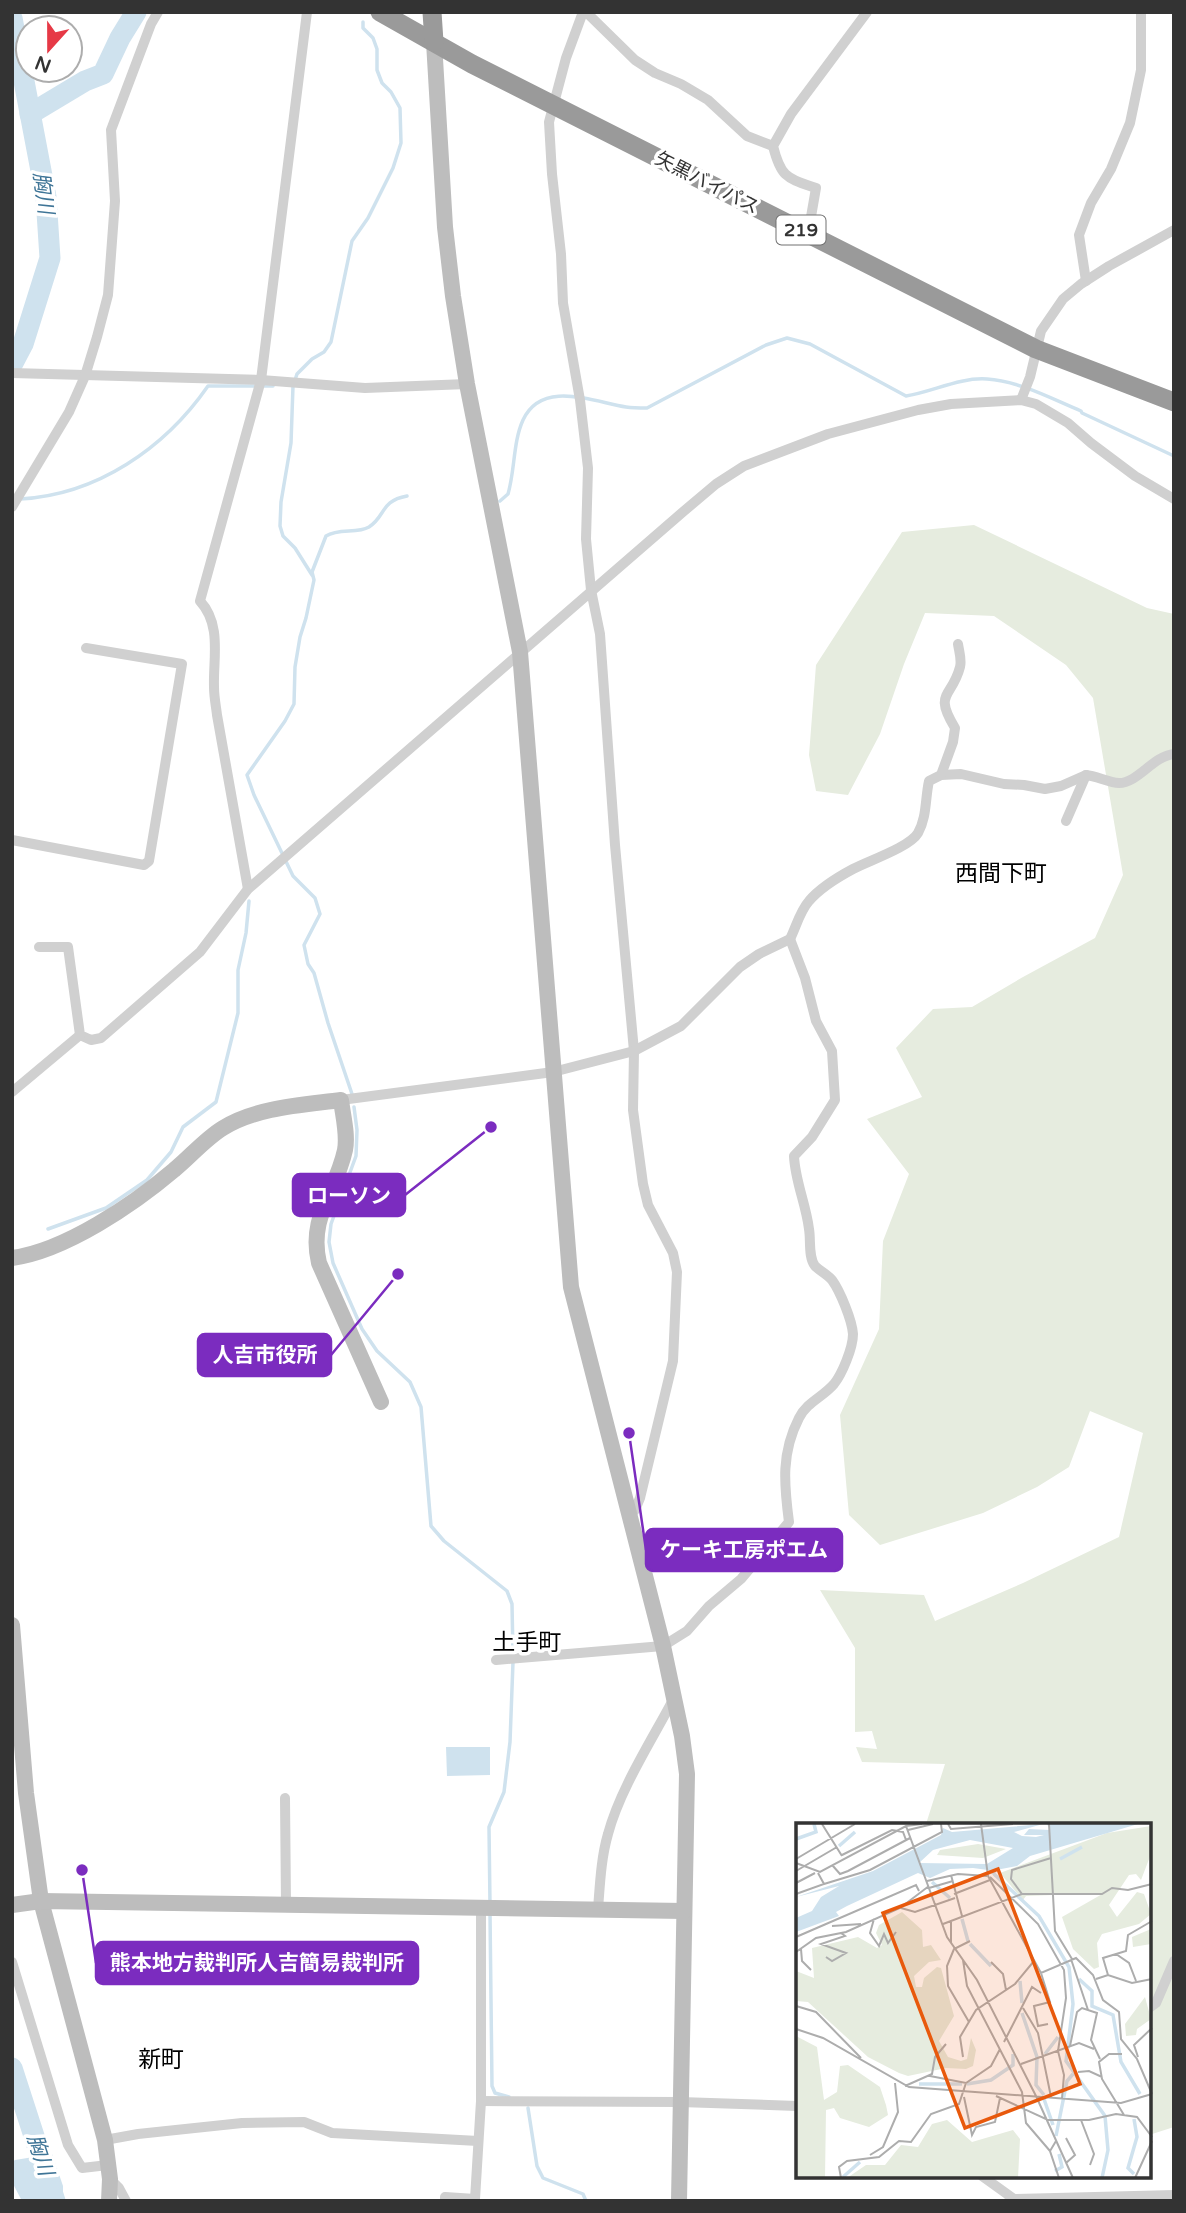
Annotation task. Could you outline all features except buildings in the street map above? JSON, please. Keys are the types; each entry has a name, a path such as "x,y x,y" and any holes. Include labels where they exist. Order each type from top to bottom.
{"highway":[{"name":"219","path":"380,12 435,42"},
{"path":"432,12 435,42"},
{"name":"矢黒バイパス","path":"435,42 472,64 1036,349 1174,402"}],"street":[{"path":"12,507 63,422 108,295 115,201 111,130 146,36 158,12"},
{"path":"248,889 217,715 214,687 217,653 213,624 209,611 200,601 261,380 307,12"},
{"path":"630,1515 640,1498 673,1361 677,1272 673,1253 649,1205 643,1184 633,1110 634,1051 615,845 600,634 591,590 586,539 588,468 563,303 550,140 549,122 553,105 566,58 584,12 635,60 708,100 747,136 773,146"},
{"path":"808,234 816,188 790,178 778,167 773,146 791,114 867,12"},
{"path":"1086,281 1079,235 1091,203 1111,169 1130,123 1141,70 1141,12"},
{"path":"435,42 445,227 453,296 467,384 520,652 571,1287 663,1646 675,1698 687,1774 679,2201"},
{"path":"1021,400 1030,377 1041,331 1063,299 1086,281 1174,230"},
{"path":"12,373 261,380 365,388 467,384"},
{"path":"80,1035 91,1040 101,1038 128,1015 200,952 248,889 506,667 591,590 716,484 744,466 828,434 918,410 951,404 1021,400 1036,404 1068,423 1135,476 1174,499"},
{"path":"942,775 955,728 944,710 946,695 961,665 958,644"},
{"path":"12,840 144,865 149,861 183,664 86,648"},
{"path":"12,1258 59,1244 114,1214 146,1194 222,1129 265,1112 298,1105 553,1072 634,1051 681,1026 740,967 790,939 808,901 821,890 851,870 906,844 917,835 927,808 929,781 942,775 961,774 1004,784 1045,789 1061,786 1086,775 1100,776 1116,783 1128,782 1166,755 1174,754"},
{"path":"1066,821 1086,775"},
{"path":"495,1660 663,1646 687,1632 709,1606 741,1579 789,1522 785,1489 786,1449 800,1416 811,1402 834,1384 850,1350 853,1333 839,1290 830,1277 815,1265 812,1258 809,1228 794,1170 794,1156 835,1100 832,1051 816,1021 805,978 790,939"},
{"path":"39,947 68,947 80,1035"},
{"path":"12,1092 80,1035"},
{"path":"341,1100 346,1149 318,1221 317,1251 381,1402"},
{"path":"12,1625 26,1793 41,1902 105,2140 109,2172 108,2201"},
{"path":"598,1909 602,1864 615,1810 675,1698"},
{"path":"285,1798 286,1905"},
{"path":"12,1905 41,1902 684,1912"},
{"path":"445,2201 445,2197 475,2199 481,2101 481,1910"},
{"path":"1151,2007 1156,2003 1174,1961"},
{"path":"12,1962 68,2145 82,2168 109,2172 126,2201"},
{"path":"481,2101 680,2102 796,2106"},
{"path":"105,2140 242,2123 304,2122 332,2133 478,2141"},
{"path":"984,2178 1011,2200 1174,2195"}],"shaded area":[{"path":"974,525 1147,608 1174,614 1174,2127 1151,2134 1151,1823 926,1823 945,1764 862,1762 856,1747 877,1749 872,1731 855,1732 855,1648 820,1590 924,1595 935,1621 1119,1537 1143,1433 1090,1411 1069,1467 1037,1487 983,1513 880,1545 849,1515 840,1415 879,1329 883,1241 909,1174 867,1119 922,1097 896,1048 933,1009 972,1007 1095,938 1123,875 1093,698 1066,665 994,616 925,613 880,734 848,795 816,791 809,755 816,665 902,532"}],"water":[{"path":"446,1747 490,1747 490,1775 447,1776"},
{"path":"52,2154 63,2186 63,2201 22,2201 12,2182 12,2162"}],"waterway":[{"path":"30,114 85,81 103,74 136,12"},
{"name":"胸川","path":"12,18 46,197 50,258 23,344 12,365"},
{"path":"312,575 295,548 283,536 280,526 281,502 291,443 293,386 297,374 312,359 324,352 331,342 352,241 368,218 393,168 401,143 400,108 382,83 377,70 377,49 373,38 363,28 363,22"},
{"path":"500,501 508,494 517,437 523,420 532,407 543,400 570,396 626,407 647,408 766,345 787,338 810,344 906,396 977,379 1011,383 1081,411 1174,456"},
{"path":"20,499 48,496 76,488 127,464 171,429 208,386 273,386"},
{"path":"352,1094 304,945 320,914 315,898 293,876 247,775 294,704 295,667 314,580 312,572 326,536 369,527 392,501 407,496"},
{"path":"48,1229 106,1208 147,1180 171,1152 183,1127 216,1102 238,1013 238,970 249,901"},
{"path":"354,1107 356,1156 331,1224 329,1242 333,1263 362,1329 377,1351 410,1382 421,1407 431,1526 444,1541 507,1591 512,1604 513,1655"},
{"path":"490,1905 489,1827 504,1792 510,1742 513,1662"},
{"path":"490,1913 492,2086 495,2093 509,2097"},
{"name":"胸川","path":"12,2068 55,2201"},
{"path":"528,2108 537,2166 543,2178 583,2194 586,2201"}],"place":[{"name":"ローソン","path":"491,1127"},
{"name":"人吉市役所","path":"398,1274"},
{"name":"ケーキ工房ポエム","path":"629,1433"},
{"name":"熊本地方裁判所人吉簡易裁判所","path":"82,1870"}],"district":[{"name":"西間下町","path":"1001,874"},
{"name":"土手町","path":"527,1643"},
{"name":"新町","path":"161,2060"}]}
